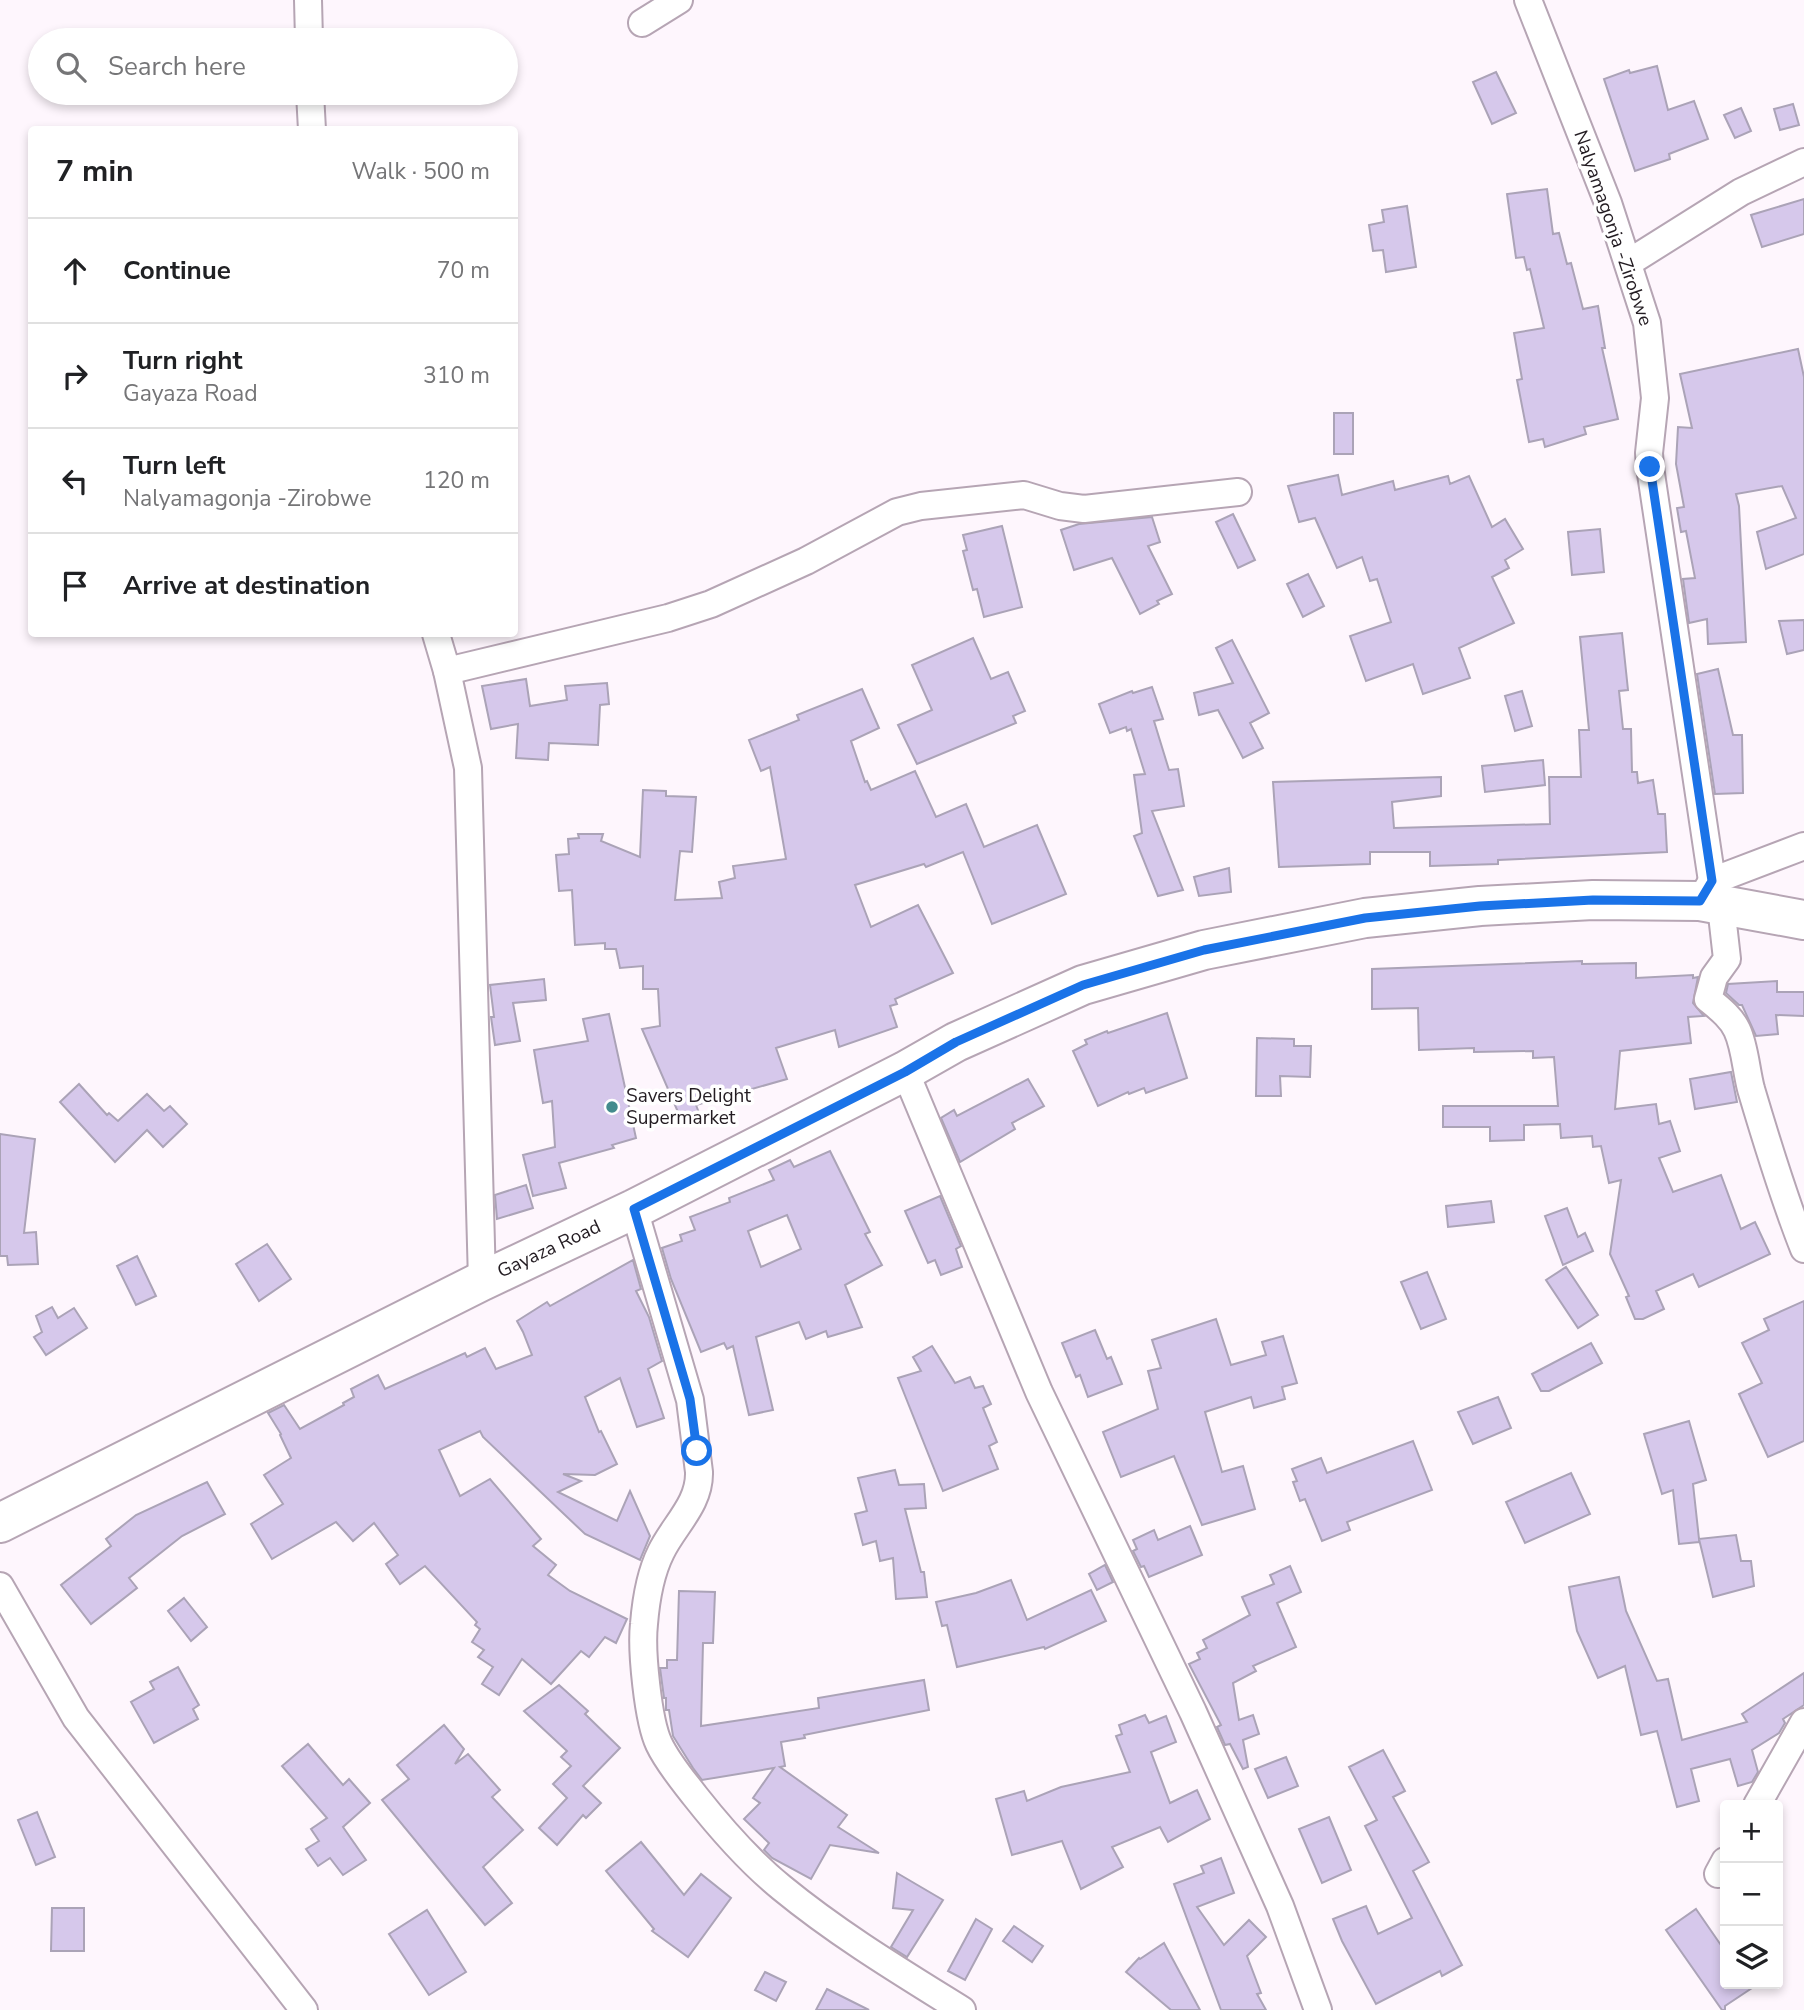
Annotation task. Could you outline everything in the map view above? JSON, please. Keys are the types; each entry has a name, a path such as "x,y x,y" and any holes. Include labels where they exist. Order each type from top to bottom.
{"main road":[{"name":"Gayaza Road","path":"0,1523 482,1281 634,1209 905,1072 956,1042 1083,985 1204,950 1365,918 1480,906 1711,896 1804,920"}],"street":[{"path":"308,0 309,28"},
{"path":"642,23 679,0"},
{"name":"Nalyamagonja -Zirobwe","path":"1528,0 1604,191 1647,323 1655,398 1650,467 1711,896 1727,958 1714,977 1708,999 1726,1014 1738,1031 1768,1148 1804,1249"},
{"path":"311,105 312,126"},
{"path":"1628,263 1741,192 1804,162"},
{"path":"447,671 668,618 711,604 806,561 897,512 921,506 1024,495 1060,506 1084,509 1238,492"},
{"path":"437,637 468,768 482,1281"},
{"path":"1711,896 1804,846"},
{"path":"905,1072 1039,1391 1193,1712 1280,1906 1318,2010"},
{"path":"634,1209 690,1399 700,1485 692,1504 662,1551 651,1577 643,1625 647,1686 657,1741 668,1762 719,1827 781,1888 873,1954 962,2010"},
{"path":"0,1586 76,1718 304,2010"},
{"path":"1760,1800 1804,1722"}],"building":[{"path":"1657,66 1668,110 1694,101 1708,139 1669,154 1670,159 1635,171 1604,79 1629,70 1630,73"},
{"path":"1496,72 1516,113 1492,124 1473,82"},
{"path":"1793,104 1799,125 1780,130 1774,109"},
{"path":"1741,108 1751,131 1735,138 1724,115"},
{"path":"1547,189 1553,234 1559,233 1567,264 1571,263 1583,309 1598,306 1605,348 1602,348 1618,419 1584,427 1586,434 1545,447 1543,439 1529,442 1517,380 1522,379 1514,333 1544,328 1530,269 1527,270 1524,257 1516,258 1507,194"},
{"path":"1804,199 1804,234 1762,247 1751,215"},
{"path":"1407,206 1416,267 1386,272 1383,250 1373,251 1369,225 1384,222 1382,210"},
{"path":"1798,349 1804,377 1804,554 1766,569 1757,532 1796,518 1782,486 1736,494 1739,506 1746,642 1708,644 1707,619 1689,623 1683,579 1695,578 1686,531 1681,532 1677,508 1684,507 1676,464 1678,427 1692,428 1680,374"},
{"path":"1334,413 1353,413 1353,454 1334,454"},
{"path":"1338,475 1342,495 1393,481 1395,490 1448,476 1450,484 1469,476 1492,527 1505,519 1523,549 1505,560 1509,568 1492,577 1514,623 1459,648 1470,678 1423,694 1413,664 1366,681 1350,636 1391,622 1377,579 1370,581 1362,557 1337,568 1315,518 1299,522 1288,486"},
{"path":"1233,514 1255,560 1238,568 1216,522"},
{"path":"1152,517 1160,542 1148,546 1172,594 1140,614 1112,558 1074,570 1061,530 1079,524"},
{"path":"1002,526 1022,607 984,617 977,589 973,590 963,551 967,550 963,535"},
{"path":"1600,529 1604,572 1572,575 1568,532"},
{"path":"1308,574 1324,606 1303,617 1287,584"},
{"path":"1804,620 1804,650 1787,654 1779,621"},
{"path":"1622,633 1628,690 1619,691 1623,729 1631,729 1632,772 1637,772 1638,783 1653,780 1658,814 1665,814 1667,852 1430,866 1430,852 1370,852 1370,864 1279,867 1273,782 1441,777 1441,796 1392,802 1394,828 1550,824 1549,777 1581,777 1579,730 1589,730 1580,637"},
{"path":"973,638 991,679 1008,672 1025,711 1013,716 1016,723 917,764 898,725 932,710 912,665"},
{"path":"1232,640 1269,713 1250,723 1263,748 1243,758 1218,710 1199,715 1194,693 1233,683 1216,648"},
{"path":"1718,669 1733,735 1742,735 1743,793 1715,794 1697,674"},
{"path":"526,679 530,706 567,700 565,686 607,683 609,704 600,705 598,745 549,743 548,760 516,758 518,724 491,729 482,686"},
{"path":"1152,687 1163,719 1154,721 1169,770 1178,769 1184,806 1152,811 1183,890 1158,896 1134,836 1142,833 1134,775 1145,774 1131,729 1127,731 1126,727 1110,733 1099,704 1132,691 1133,693"},
{"path":"862,689 879,728 851,741 865,782 867,781 871,790 915,771 936,817 966,804 984,847 1037,825 1066,894 992,924 963,852 926,867 924,864 855,885 871,927 918,905 953,973 895,999 897,1004 890,1006 897,1027 839,1047 835,1030 776,1048 787,1079 696,1105 701,1118 684,1126 642,1029 660,1026 658,989 643,989 643,966 620,968 616,949 605,949 605,943 575,945 572,890 559,891 556,855 569,854 568,839 579,838 578,834 603,834 601,841 640,857 643,790 666,791 666,796 696,797 692,852 680,851 675,900 722,898 719,882 735,878 733,866 786,859 770,767 761,771 749,740 799,720 797,715"},
{"path":"1522,691 1532,726 1515,731 1505,696"},
{"path":"1543,760 1545,785 1485,792 1482,766"},
{"path":"1229,868 1231,892 1199,896 1194,877"},
{"path":"1582,961 1582,964 1636,963 1636,978 1698,977 1693,1003 1704,1016 1688,1017 1691,1043 1620,1051 1615,1109 1656,1104 1659,1124 1670,1121 1680,1151 1659,1158 1673,1192 1721,1175 1741,1229 1755,1222 1770,1254 1699,1287 1693,1274 1656,1291 1664,1309 1643,1319 1635,1319 1626,1297 1629,1296 1610,1254 1621,1180 1609,1183 1601,1146 1593,1147 1592,1136 1561,1138 1560,1124 1524,1125 1524,1140 1490,1141 1490,1127 1443,1127 1443,1106 1558,1106 1554,1057 1533,1058 1533,1051 1474,1052 1474,1048 1419,1050 1418,1008 1372,1009 1372,969"},
{"path":"544,979 546,1000 513,1003 520,1041 495,1045 490,985"},
{"path":"1777,981 1777,992 1804,992 1804,1016 1776,1015 1778,1034 1756,1036 1742,1005 1726,993 1728,984"},
{"path":"1167,1013 1187,1078 1146,1093 1144,1088 1129,1094 1128,1092 1098,1106 1073,1051 1087,1044 1085,1040 1107,1031 1108,1033"},
{"path":"609,1014 636,1138 612,1145 614,1148 559,1163 566,1188 533,1196 523,1155 555,1147 552,1101 543,1103 534,1050 588,1041 583,1019"},
{"path":"1257,1038 1294,1039 1294,1046 1311,1046 1310,1077 1280,1076 1281,1096 1256,1096"},
{"path":"1731,1072 1737,1102 1695,1109 1690,1079"},
{"path":"1028,1079 1044,1106 1012,1123 1015,1129 960,1162 941,1118 954,1110 957,1116"},
{"path":"79,1084 107,1115 109,1113 118,1121 147,1094 164,1111 170,1106 187,1124 163,1147 147,1130 115,1162 60,1102"},
{"path":"0,1134 35,1139 24,1233 36,1232 38,1264 8,1265 7,1256 0,1256"},
{"path":"830,1151 870,1232 865,1234 882,1265 845,1285 862,1327 828,1337 826,1331 806,1339 799,1322 756,1337 773,1410 749,1415 733,1346 727,1349 724,1343 701,1352 671,1279 662,1248 682,1241 680,1235 695,1230 690,1217 730,1202 729,1198 774,1180 769,1170 790,1160 794,1167","holes":["787,1215 801,1249 761,1267 748,1231"]},
{"path":"526,1185 533,1208 497,1219 495,1195"},
{"path":"940,1196 961,1246 956,1249 962,1267 941,1275 935,1260 928,1263 905,1211"},
{"path":"1491,1201 1494,1222 1448,1227 1446,1206"},
{"path":"1567,1208 1578,1237 1585,1233 1593,1251 1563,1265 1545,1216"},
{"path":"267,1244 291,1279 259,1301 236,1264"},
{"path":"137,1256 156,1296 136,1305 117,1266"},
{"path":"633,1260 641,1289 636,1291 649,1317 662,1361 648,1369 664,1418 637,1427 620,1378 585,1397 599,1432 601,1431 617,1464 595,1475 563,1474 581,1481 558,1492 617,1521 630,1491 650,1536 640,1560 585,1534 483,1437 480,1431 439,1450 460,1496 490,1479 541,1539 533,1546 556,1565 548,1575 570,1591 627,1619 616,1643 605,1637 589,1657 581,1651 551,1684 522,1659 499,1695 482,1684 493,1667 478,1657 484,1650 472,1642 480,1629 475,1625 477,1622 425,1566 400,1584 386,1564 398,1555 374,1523 353,1541 336,1522 272,1559 251,1524 283,1504 264,1475 291,1458 268,1413 284,1405 300,1429 344,1405 343,1403 354,1397 351,1389 378,1375 385,1389 465,1353 467,1357 485,1348 496,1369 532,1355 517,1321 547,1302 550,1306"},
{"path":"1566,1267 1598,1315 1578,1328 1546,1280"},
{"path":"1427,1272 1446,1319 1421,1329 1401,1282"},
{"path":"1804,1301 1804,1441 1768,1457 1739,1394 1762,1383 1742,1343 1769,1330 1764,1319"},
{"path":"52,1307 58,1318 74,1308 87,1328 46,1355 34,1337 42,1332 36,1316"},
{"path":"1216,1319 1231,1365 1266,1355 1262,1342 1283,1336 1297,1383 1282,1387 1285,1399 1254,1408 1251,1397 1205,1412 1222,1472 1243,1466 1255,1509 1202,1525 1174,1456 1121,1477 1103,1432 1158,1409 1148,1371 1161,1368 1152,1340"},
{"path":"1095,1330 1107,1359 1111,1357 1122,1384 1088,1397 1080,1375 1076,1377 1062,1343"},
{"path":"1591,1343 1602,1363 1549,1391 1541,1391 1532,1374"},
{"path":"932,1346 955,1383 970,1377 975,1388 983,1386 991,1404 983,1408 997,1442 989,1446 998,1469 943,1491 898,1378 921,1371 913,1357"},
{"path":"1498,1397 1511,1428 1473,1444 1458,1412"},
{"path":"1689,1421 1706,1480 1693,1484 1699,1542 1679,1544 1673,1490 1662,1494 1644,1434"},
{"path":"1413,1441 1432,1490 1347,1522 1350,1530 1322,1541 1305,1499 1300,1501 1293,1482 1297,1481 1292,1469 1321,1458 1327,1473"},
{"path":"895,1470 899,1485 924,1484 926,1508 905,1509 921,1572 924,1572 927,1597 896,1599 893,1558 880,1561 876,1541 863,1545 855,1514 867,1511 858,1478"},
{"path":"1571,1473 1590,1514 1525,1543 1506,1502"},
{"path":"207,1482 225,1514 182,1536 129,1578 137,1588 91,1624 61,1585 111,1546 106,1539 136,1515"},
{"path":"1190,1526 1202,1555 1149,1577 1133,1551 1137,1549 1133,1540 1154,1530 1158,1540"},
{"path":"1736,1535 1741,1561 1751,1561 1754,1586 1713,1597 1699,1539"},
{"path":"1105,1565 1113,1582 1097,1590 1089,1574"},
{"path":"1290,1566 1301,1592 1277,1603 1296,1647 1253,1666 1256,1671 1233,1683 1239,1720 1253,1715 1259,1734 1243,1740 1248,1767 1243,1769 1230,1744 1225,1745 1217,1727 1221,1725 1189,1664 1200,1659 1197,1653 1207,1648 1203,1640 1250,1615 1242,1597 1274,1584 1270,1575"},
{"path":"1619,1577 1626,1611 1657,1681 1668,1679 1682,1740 1747,1722 1742,1714 1804,1673 1804,1705 1783,1719 1785,1723 1779,1733 1752,1750 1758,1772 1752,1782 1738,1786 1730,1759 1691,1769 1699,1801 1677,1807 1657,1731 1641,1735 1625,1666 1598,1678 1577,1631 1569,1587"},
{"path":"1011,1580 1027,1620 1091,1590 1106,1621 1045,1649 1044,1647 957,1667 947,1625 942,1626 936,1602 976,1593"},
{"path":"679,1591 715,1592 713,1643 703,1643 701,1726 819,1708 818,1698 924,1680 929,1710 781,1742 785,1766 780,1767 847,1815 838,1827 879,1853 830,1845 811,1879 772,1858 764,1850 769,1843 744,1819 760,1803 753,1798 774,1768 702,1780 673,1736 660,1668 667,1668 667,1660 677,1660"},
{"path":"184,1598 207,1627 191,1641 168,1611"},
{"path":"178,1667 199,1705 193,1709 198,1719 154,1743 131,1702 154,1689 150,1682"},
{"path":"559,1685 588,1711 585,1714 620,1748 583,1786 601,1803 586,1818 583,1815 557,1845 539,1828 567,1798 553,1784 571,1766 561,1757 567,1751 524,1711"},
{"path":"1145,1715 1149,1723 1166,1716 1176,1742 1151,1752 1170,1803 1197,1790 1210,1819 1168,1842 1160,1827 1112,1847 1123,1867 1081,1889 1062,1841 1012,1855 996,1799 1024,1791 1027,1801 1061,1787 1130,1772 1116,1736 1122,1734 1119,1725"},
{"path":"444,1725 464,1749 455,1764 468,1754 500,1790 492,1797 523,1830 483,1867 512,1903 485,1925 382,1800 409,1779 397,1765"},
{"path":"308,1744 343,1785 349,1779 370,1803 343,1827 366,1860 343,1875 330,1858 318,1866 306,1849 319,1841 311,1829 327,1818 282,1766"},
{"path":"1383,1750 1405,1791 1393,1797 1429,1862 1413,1871 1462,1965 1442,1976 1440,1971 1376,2004 1333,1919 1366,1906 1378,1934 1412,1918 1365,1826 1377,1820 1349,1767"},
{"path":"1286,1757 1298,1786 1268,1798 1255,1769"},
{"path":"37,1812 55,1857 36,1865 18,1820"},
{"path":"1329,1817 1351,1870 1322,1883 1299,1829"},
{"path":"641,1842 684,1895 701,1874 731,1898 688,1957 652,1931 654,1929 606,1871"},
{"path":"1221,1858 1234,1893 1197,1907 1224,1945 1249,1920 1266,1937 1247,1956 1261,1993 1257,1994 1266,2010 1221,2010 1174,1884 1204,1873 1201,1866"},
{"path":"897,1873 943,1900 907,1957 891,1947 913,1910 893,1908"},
{"path":"52,1908 84,1908 84,1951 51,1951"},
{"path":"1696,1909 1720,1944 1720,1989 1750,1989 1722,2010 1666,1930"},
{"path":"427,1910 466,1972 429,1995 389,1934"},
{"path":"976,1919 992,1929 965,1980 948,1971"},
{"path":"1014,1926 1043,1946 1032,1962 1003,1941"},
{"path":"1164,1943 1200,2010 1171,2010 1126,1972 1139,1958"},
{"path":"765,1972 786,1982 776,2001 755,1990"},
{"path":"827,1989 869,2010 816,2010"}],"place":[{"name":"Savers Delight Supermarket","path":"612,1107"}],"route":[{"path":"697,1451 690,1399 634,1209 905,1072 956,1042 1083,985 1204,950 1365,918 1480,906 1593,900 1700,901 1712,881 1650,467"}]}
